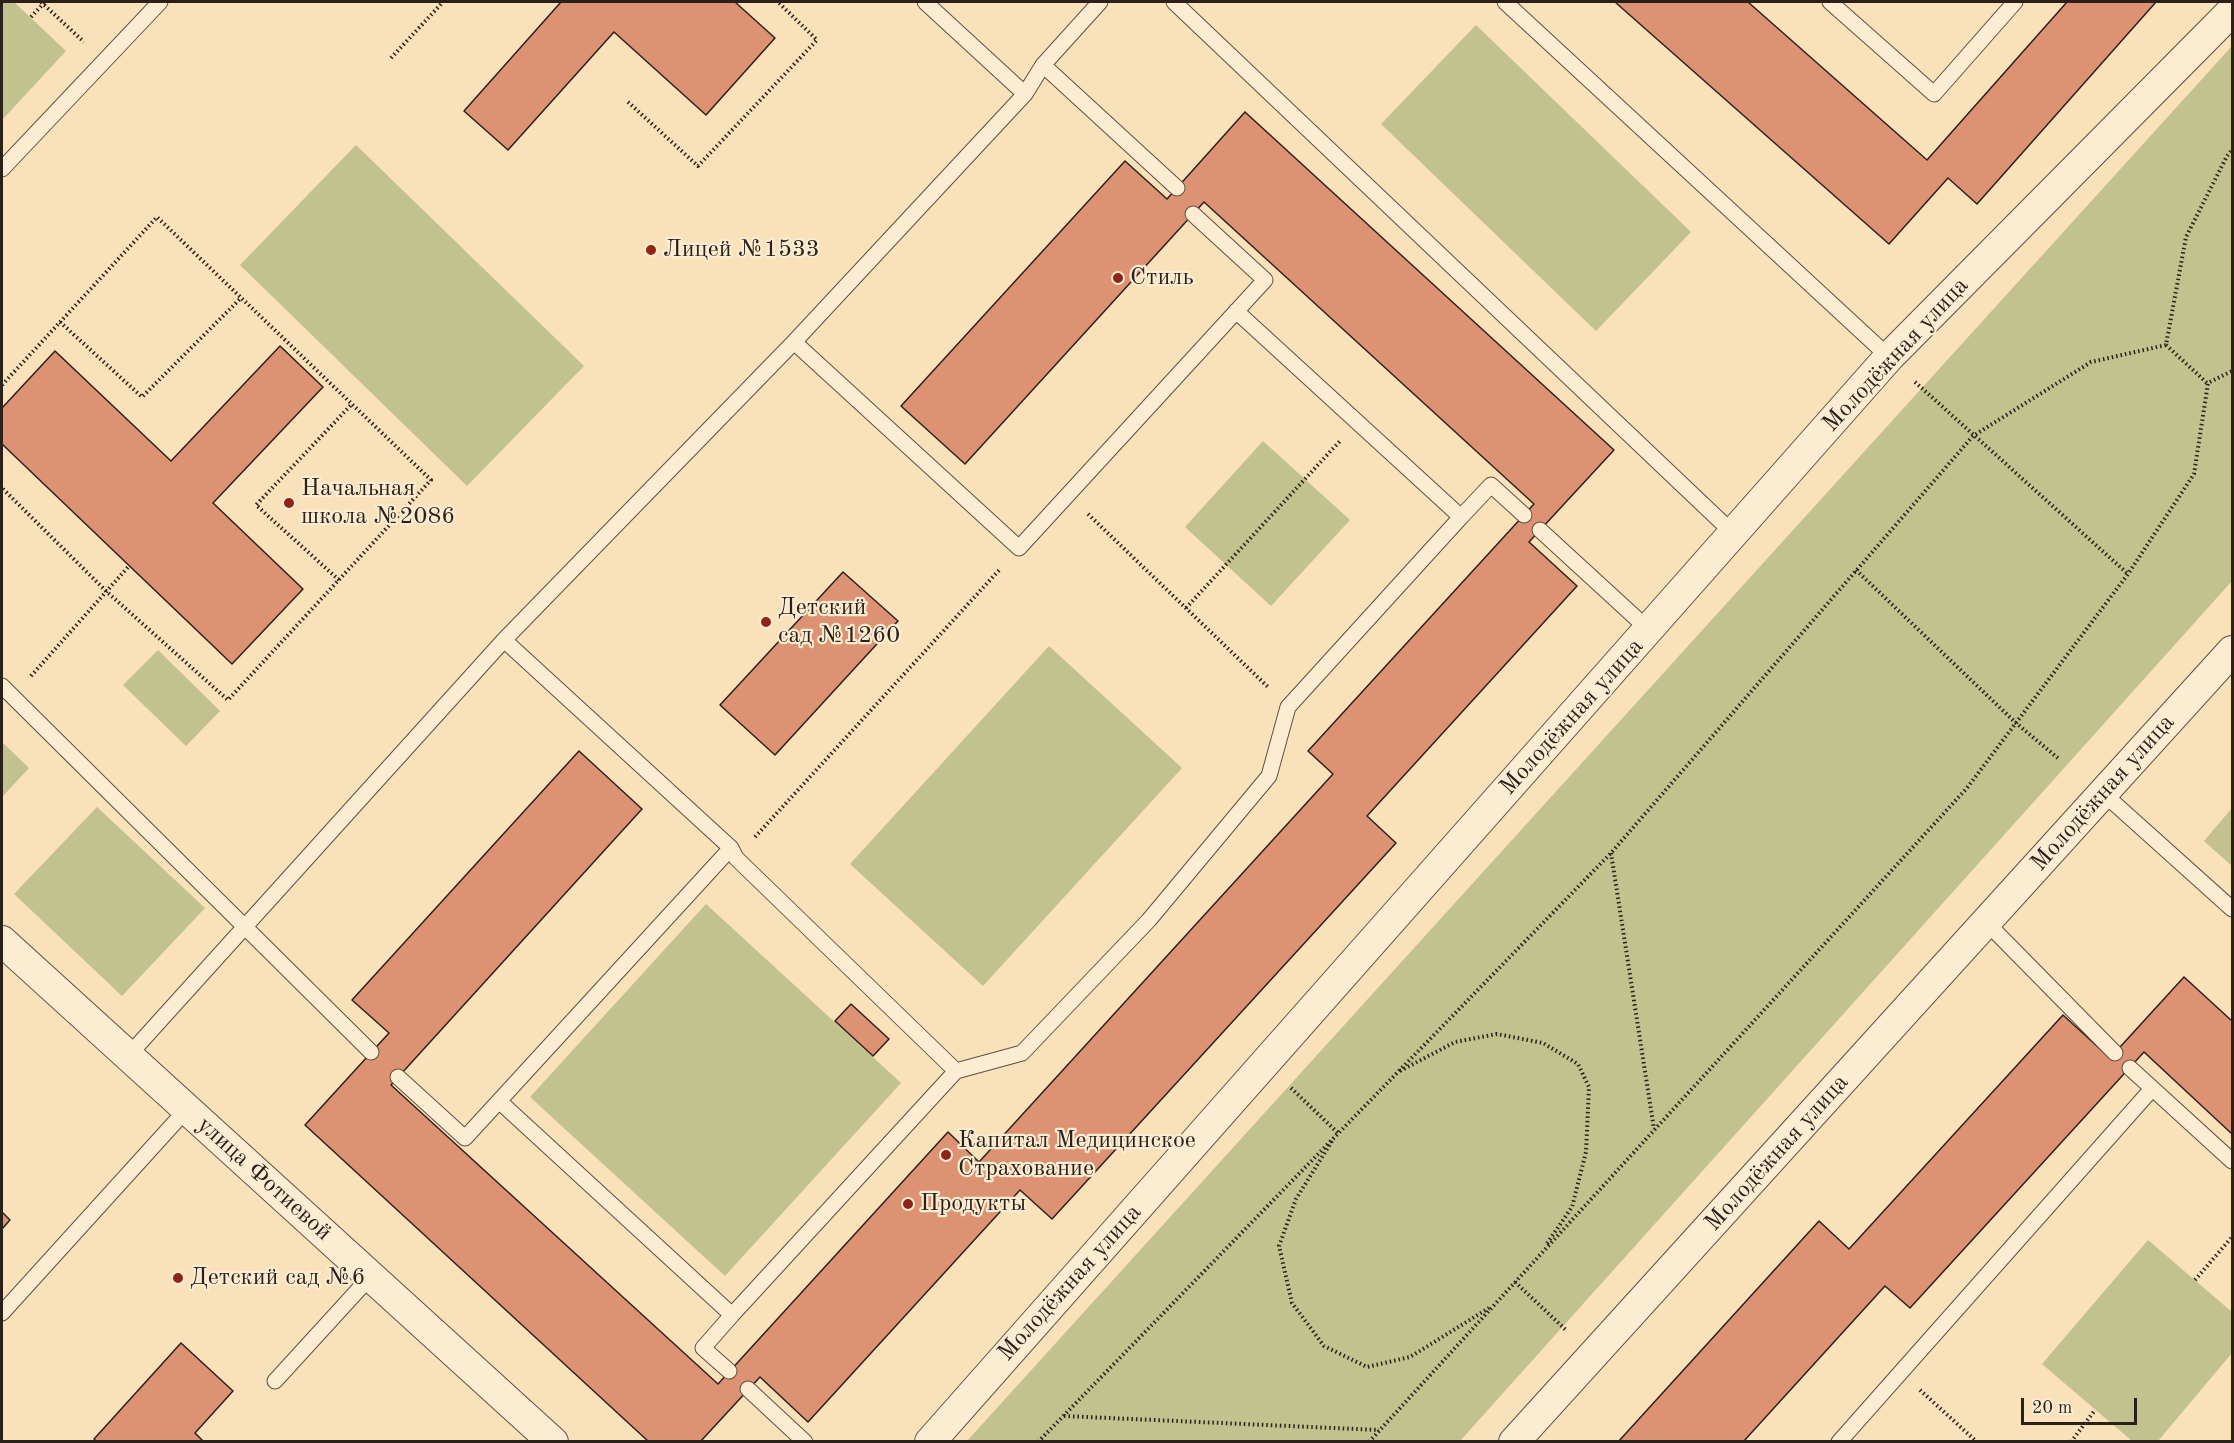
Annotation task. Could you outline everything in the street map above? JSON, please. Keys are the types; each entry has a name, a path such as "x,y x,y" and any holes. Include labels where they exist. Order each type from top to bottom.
{"street":[{"name":"Молодёжная улица","path":"930,1442 1889,357 2232,11"},
{"name":"Молодёжная улица","path":"1514,1442 2232,651"},
{"name":"улица Фотиевой","path":"2,941 553,1442"}],"lane":[{"path":"2,169 160,2"},
{"path":"925,2 1025,94"},
{"path":"128,1056 504,640 794,342 1025,94 1043,65 1100,2"},
{"path":"1174,2 1734,534"},
{"path":"1505,2 1889,357"},
{"path":"1830,2 1934,94 2015,2"},
{"path":"1043,65 1177,188"},
{"path":"794,342 1019,548 1265,280 1193,214"},
{"path":"1236,310 1461,517"},
{"path":"729,1371 703,1348 956,1071 1022,1053 1149,920 1269,776 1288,707 1461,517 1491,485 1524,515"},
{"path":"1540,530 1649,630"},
{"path":"504,640 733,853 956,1071"},
{"path":"7,692 371,1052"},
{"path":"2104,794 2232,909"},
{"path":"398,1077 465,1138 733,853"},
{"path":"1986,922 2115,1053"},
{"path":"2130,1068 2232,1161"},
{"path":"1839,1442 2151,1089"},
{"path":"499,1101 732,1316"},
{"path":"2,1312 187,1109"},
{"path":"275,1381 371,1276"},
{"path":"748,1389 805,1442"}],"path":[{"path":"31,17 43,2 105,60"},
{"path":"391,58 443,2"},
{"path":"628,102 698,166 817,40 778,2"},
{"path":"2166,345 2186,237 2232,150"},
{"path":"2,385 157,217 431,480 228,700 107,592 2,488"},
{"path":"60,322 142,397 241,298"},
{"path":"2166,345 2208,383"},
{"path":"1038,1442 1611,853 1973,436 2091,362 2166,345"},
{"path":"1889,357 1973,436 2128,574"},
{"path":"2208,383 2232,371"},
{"path":"1369,1442 1967,788 2128,574 2194,474 2208,383"},
{"path":"339,580 256,505 352,404"},
{"path":"1186,608 1358,422"},
{"path":"1068,495 1288,707"},
{"path":"733,853 1019,548"},
{"path":"7,692 107,592 129,566"},
{"path":"1856,570 2016,723 2059,759"},
{"path":"1611,853 1654,1129"},
{"path":"1397,1073 1455,1042 1497,1034 1543,1043 1578,1064 1589,1087 1586,1152 1572,1207 1538,1257"},
{"path":"1265,1063 1338,1133"},
{"path":"1338,1133 1296,1199 1279,1246 1292,1303 1324,1346 1367,1367 1410,1357 1495,1304"},
{"path":"2195,1280 2232,1237"},
{"path":"1515,1282 1593,1355"},
{"path":"1900,1372 1977,1442"},
{"path":"2071,1442 2095,1410"},
{"path":"1063,1416 1379,1430"}],"green space":[{"path":"2,2 14,2 66,51 2,120"},
{"path":"1476,25 1691,232 1596,331 1381,124"},
{"path":"2232,46 2232,581 1460,1441 967,1441"},
{"path":"356,145 584,366 467,486 240,265"},
{"path":"1263,441 1350,520 1271,606 1185,527"},
{"path":"1049,646 1182,768 983,986 850,864"},
{"path":"158,650 220,711 186,746 123,685"},
{"path":"2,742 29,768 2,797"},
{"path":"97,807 205,908 122,996 14,894"},
{"path":"2232,808 2232,866 2204,841"},
{"path":"706,904 901,1083 725,1276 530,1097"},
{"path":"2148,1240 2232,1312 2232,1353 2158,1441 2132,1441 2042,1364"}],"building":[{"path":"561,2 735,2 775,38 706,115 614,32 508,150 464,111"},
{"path":"1615,2 1748,2 1927,160 2067,2 2156,2 1977,204 1948,178 1889,244"},
{"path":"1245,112 1614,450 1529,542 1577,586 1367,816 1396,843 1052,1219 1020,1190 808,1422 760,1377 700,1442 649,1442 305,1125 389,1033 352,1000 579,751 642,809 391,1085 718,1384 948,1132 979,1162 1333,774 1308,751 1534,504 1204,202 965,464 901,406 1125,161 1167,199"},
{"path":"280,346 323,387 213,503 303,589 232,664 2,444 2,408 55,351 171,461"},
{"path":"843,572 898,621 775,755 720,705"},
{"path":"2184,977 2232,1021 2232,1134 2144,1052 1910,1308 1885,1286 1743,1442 1618,1442 1819,1221 1849,1249 2063,1015 2110,1058"},
{"path":"851,1004 889,1039 873,1056 835,1021"},
{"path":"2,1212 10,1220 2,1229"},
{"path":"181,1343 233,1391 195,1433 204,1442 97,1442 94,1439"}],"place":[{"name":"Лицей №1533","path":"651,250"},
{"name":"Стиль","path":"1118,278"},
{"name":"Начальная школа №2086","path":"289,503"},
{"name":"Детский сад №1260","path":"766,622"},
{"name":"Капитал Медицинское Страхование","path":"946,1155"},
{"name":"Продукты","path":"908,1204"},
{"name":"Детский сад №6","path":"178,1278"}]}
